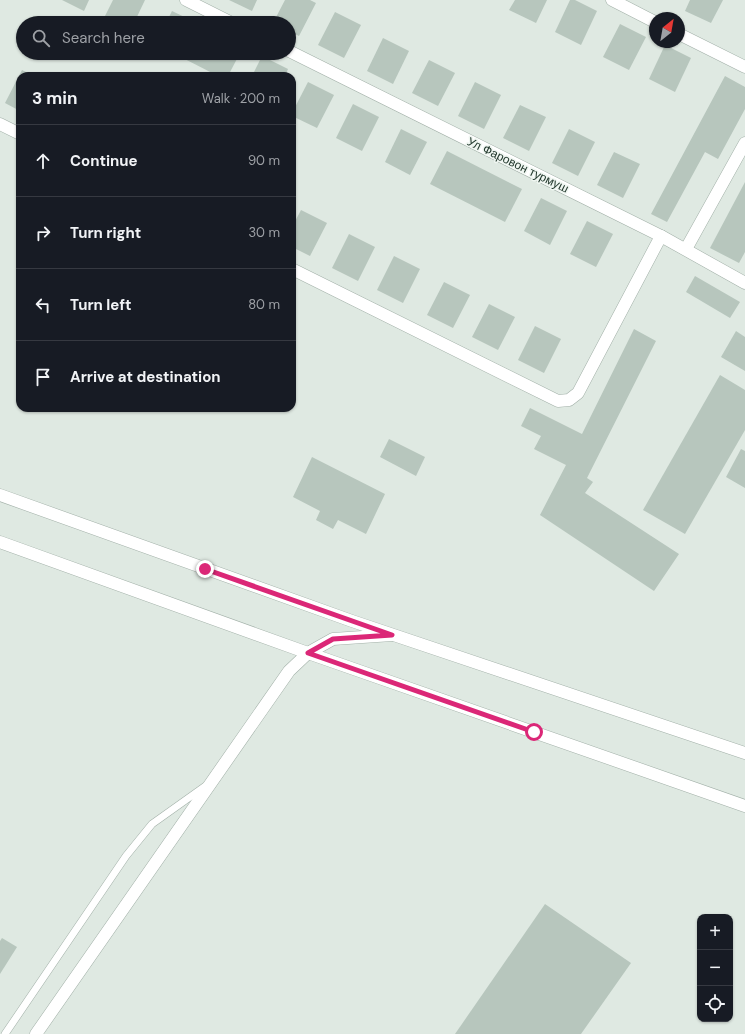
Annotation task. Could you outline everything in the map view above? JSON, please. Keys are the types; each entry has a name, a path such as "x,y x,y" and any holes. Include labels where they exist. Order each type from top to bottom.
{"street":[{"path":"186,0 218,16"},
{"path":"612,0 649,19"},
{"path":"685,37 745,67"},
{"name":"Ул Фаровон турмуш","path":"296,54 661,236 745,283"},
{"path":"0,124 16,132"},
{"path":"686,249 745,143"},
{"path":"296,271 558,401 569,400 578,394 661,236"},
{"path":"0,495 392,635 745,752"},
{"path":"0,542 308,653 745,806"},
{"path":"36,1034 289,671 308,653 333,639 392,635"}],"lane":[{"path":"5,1034 126,856 152,824 212,782"}],"building":[{"path":"62,0 89,0 84,11"},
{"path":"113,0 145,0 137,16 105,16"},
{"path":"229,0 257,0 252,11"},
{"path":"285,0 310,0 316,3 299,36 296,34 296,16 277,16"},
{"path":"515,0 547,0 536,23 509,10"},
{"path":"570,0 575,0 597,11 581,45 555,32"},
{"path":"690,0 723,0 711,23 685,11"},
{"path":"172,11 182,16 170,16"},
{"path":"335,12 361,25 344,58 318,45"},
{"path":"620,24 646,37 629,70 603,57"},
{"path":"383,38 409,51 393,84 367,71"},
{"path":"664,48 671,48 691,58 675,92 649,79"},
{"path":"187,60 236,60 230,72 210,72"},
{"path":"260,60 270,60 288,69 287,72 254,72"},
{"path":"429,60 455,73 438,106 412,93"},
{"path":"725,76 745,87 745,109 718,159 705,152 667,222 651,214"},
{"path":"16,82 16,109 5,103"},
{"path":"308,82 334,95 317,128 296,118 296,105"},
{"path":"475,82 501,95 484,129 458,116"},
{"path":"353,104 379,117 362,151 336,138"},
{"path":"520,105 546,117 529,151 503,138"},
{"path":"401,129 427,142 410,175 385,162"},
{"path":"569,129 595,142 578,176 552,163"},
{"path":"447,151 522,189 505,222 430,184"},
{"path":"614,152 640,164 623,198 597,185"},
{"path":"745,182 745,252 739,263 710,248"},
{"path":"541,198 567,211 550,245 524,231"},
{"path":"301,210 327,223 310,256 296,249 296,219"},
{"path":"587,221 613,234 596,267 570,254"},
{"path":"349,234 375,247 358,281 332,268"},
{"path":"394,256 420,269 403,303 377,290"},
{"path":"695,276 740,302 730,318 686,292"},
{"path":"444,282 470,295 453,328 427,315"},
{"path":"489,304 515,317 498,350 472,337"},
{"path":"535,326 561,339 544,373 518,360"},
{"path":"634,329 656,341 587,478 593,482 585,493 679,554 654,591 540,515 566,465 534,449 541,436 521,426 530,408 582,434"},
{"path":"736,331 745,337 745,371 721,357"},
{"path":"720,375 745,390 745,430 685,534 643,510"},
{"path":"389,439 425,457 416,476 380,457"},
{"path":"741,449 745,451 745,488 726,477"},
{"path":"312,457 385,494 366,534 338,520 333,529 316,520 320,511 293,497"},
{"path":"545,904 631,963 581,1034 455,1034"},
{"path":"2,938 17,947 0,974 0,941"}],"route":[{"path":"205,569 392,635 333,639 308,653 534,732"}]}
